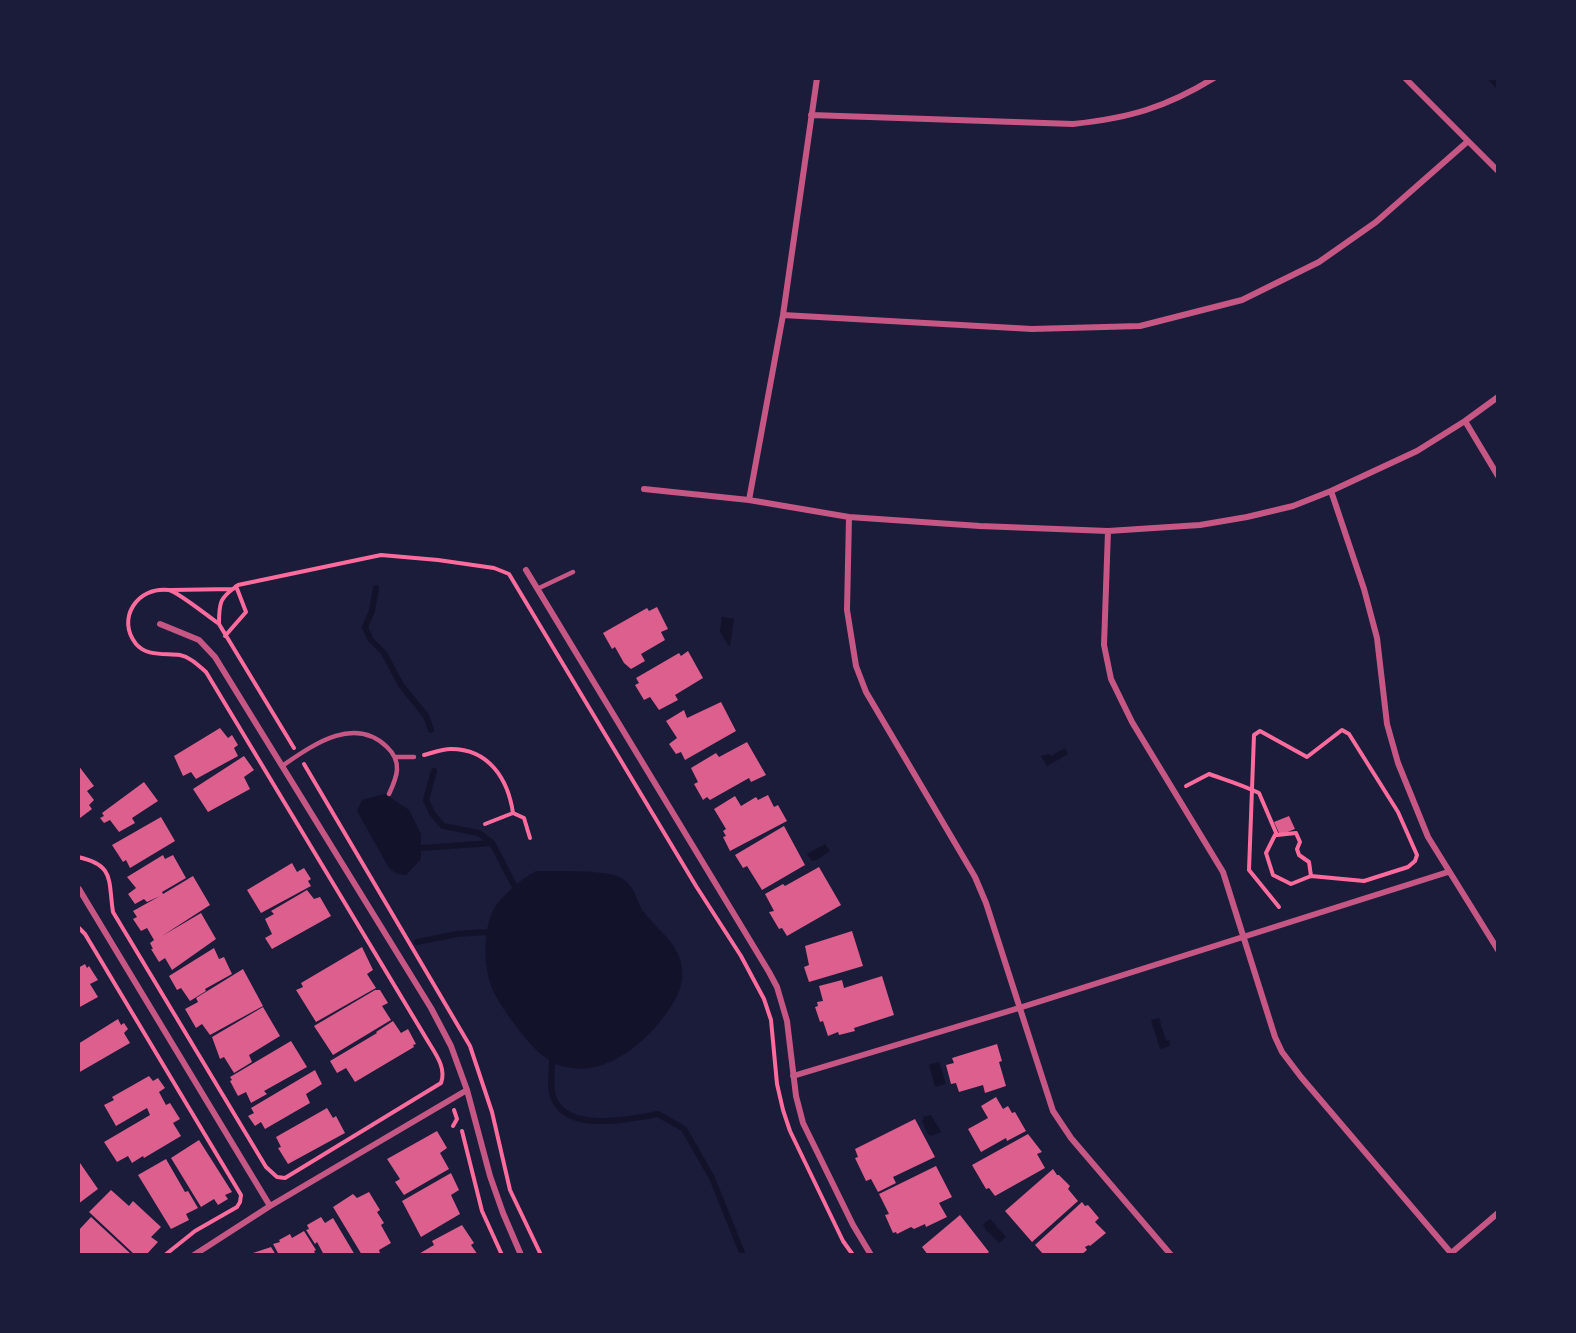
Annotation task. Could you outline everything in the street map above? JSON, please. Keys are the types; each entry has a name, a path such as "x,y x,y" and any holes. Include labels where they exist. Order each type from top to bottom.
{"street":[{"path":"749,500 783,315 818,78"},
{"path":"811,115 1073,124 1113,120 1148,110 1183,97 1214,78"},
{"path":"1405,78 1498,171"},
{"path":"783,315 1043,329 1140,326 1242,300 1319,262 1376,222 1467,142"},
{"path":"644,489 749,500 849,517 980,526 1108,531 1200,525 1293,506 1331,491 1418,451 1498,397"},
{"path":"1465,421 1498,476"},
{"path":"1331,491 1364,589 1377,638 1391,744 1428,837 1498,950"},
{"path":"849,517 846,610 856,666 866,692 975,877 1048,1099 1058,1120 1171,1255"},
{"path":"1108,531 1104,645 1111,679 1132,722 1223,872 1261,994 1282,1052 1450,1254 1498,1213"},
{"path":"526,570 777,987 787,1021 798,1108 803,1123 853,1225 871,1255"},
{"path":"160,624 199,640 210,649 431,1008 451,1046 467,1090 490,1176 521,1255"},
{"path":"793,1076 1244,938 1448,872"},
{"path":"79,889 270,1206"},
{"path":"194,1255 270,1206 467,1090"}],"lane":[{"path":"537,589 573,572"},
{"path":"282,766 333,736 362,733 370,735 383,744 395,757 398,770 390,794"},
{"path":"395,757 414,757"}],"path":[{"path":"78,857 92,860 104,867 111,880 112,912 266,1167 277,1177 285,1178 441,1083 442,1067 426,1038 206,672 193,660 181,655 159,655 138,647 129,631 129,613 137,599 155,591 234,587 335,563 381,555 494,568 508,574 696,886 741,956 764,999 771,1020 777,1084 790,1131 843,1241 854,1255"},
{"path":"234,587 225,593 219,607 219,624 470,1046 492,1112 510,1190 541,1255"},
{"path":"225,636 246,612 234,587"},
{"path":"171,590 219,624"},
{"path":"1280,907 1249,870 1254,735 1260,731 1307,757 1342,730 1349,734 1398,812 1417,855 1415,861 1408,867 1364,881 1311,876 1291,884 1273,874 1266,853 1275,835 1296,833 1300,842 1297,849 1299,855 1309,862 1311,876"},
{"path":"414,757 450,749 471,752 481,757 498,771 511,800 513,813"},
{"path":"1186,786 1209,774 1259,793 1277,835"},
{"path":"485,824 513,813 524,818 530,838"},
{"path":"78,927 85,934 241,1195 237,1207 195,1231 165,1255"},
{"path":"462,1131 482,1211 502,1255"}],"shaded area":[{"path":"722,617 734,619 730,646 720,632"},
{"path":"1065,748 1068,754 1047,766 1041,756 1049,754 1051,756"},
{"path":"385,794 409,810 421,834 421,859 406,875 397,874 389,868 357,811 362,800"},
{"path":"825,844 830,851 812,861 807,854"},
{"path":"536,871 601,873 623,879 631,887 649,919 670,941 681,962 682,982 669,1010 643,1040 620,1057 607,1063 580,1069 556,1064 548,1059 515,1025 491,986 485,951 491,915 498,902 510,890"},
{"path":"1159,1018 1166,1041 1169,1040 1170,1046 1160,1049 1151,1020"},
{"path":"939,1062 946,1084 935,1087 929,1065"},
{"path":"931,1115 941,1132 931,1136 922,1121 923,1117"},
{"path":"990,1219 1006,1237 999,1243 983,1224"}],"building":[{"path":"657,607 668,629 661,632 665,640 641,654 645,661 631,669 624,663 615,647 612,649 603,633 647,608 649,611"},
{"path":"688,651 703,678 675,695 678,700 659,710 650,697 644,700 635,685 639,683 636,678 679,653 681,656"},
{"path":"721,702 736,731 685,760 681,752 676,754 669,744 677,738 666,721 684,710 687,718"},
{"path":"220,728 228,738 232,735 238,745 234,748 238,756 196,779 191,772 183,776 174,756"},
{"path":"747,742 766,775 751,782 749,778 710,800 707,797 703,800 694,784 698,782 691,768 716,753 719,757"},
{"path":"244,756 254,770 244,777 250,789 208,812 193,789"},
{"path":"78,765 94,786 87,791 94,800 89,805 92,809 80,818 78,815"},
{"path":"144,782 158,801 132,818 135,823 119,832 110,820 104,823 100,818 104,816 102,813"},
{"path":"768,795 774,807 778,805 787,821 730,851 723,837 726,836 723,831 726,829 714,809 735,796 741,806 756,797 758,800"},
{"path":"1289,816 1295,829 1280,835 1274,822"},
{"path":"161,817 175,841 130,868 126,860 123,862 112,845"},
{"path":"784,826 805,865 762,890 747,866 743,868 735,855"},
{"path":"163,855 165,859 173,855 186,878 162,892 163,894 193,876 210,905 162,936 201,913 216,939 172,970 165,958 159,962 151,949 153,949 150,943 154,940 147,928 141,931 133,919 137,917 133,911 160,896 147,902 144,899 135,904 128,894 136,888 127,877"},
{"path":"292,863 297,872 304,868 311,879 308,881 311,886 261,913 247,890"},
{"path":"819,867 841,905 787,936 782,928 779,929 769,912 774,911 765,894"},
{"path":"307,890 314,899 320,897 331,916 272,949 265,938 272,934 265,919 274,914 271,911"},
{"path":"852,931 863,966 809,982 804,967 809,965 805,946"},
{"path":"362,947 373,970 367,974 376,988 316,1022 296,990 303,987 301,983"},
{"path":"214,948 219,959 224,957 232,974 205,989 206,991 190,1001 181,988 177,990 169,976"},
{"path":"85,964 87,968 89,966 98,980 90,984 98,997 78,1008 78,968"},
{"path":"243,969 263,1006 210,1035 202,1024 196,1028 185,1009 198,1002 196,998"},
{"path":"882,976 894,1015 854,1028 855,1031 839,1035 838,1032 828,1036 815,1007 818,1006 817,1002 823,1001 819,986 842,980 844,988"},
{"path":"375,990 380,990 388,1003 382,1006 391,1020 333,1055 314,1026"},
{"path":"263,1007 280,1036 249,1055 252,1062 234,1073 224,1057 220,1059 212,1037"},
{"path":"118,1019 121,1025 124,1023 128,1029 124,1033 130,1043 78,1073 78,1044"},
{"path":"393,1021 401,1033 408,1029 416,1044 413,1045 414,1047 355,1082 346,1068 337,1073 330,1061"},
{"path":"291,1041 307,1067 264,1091 267,1094 251,1103 246,1092 238,1096 230,1077"},
{"path":"997,1044 1002,1061 999,1062 1006,1086 985,1093 983,1085 959,1092 956,1083 951,1084 946,1065 954,1063 952,1058"},
{"path":"315,1070 322,1084 306,1094 310,1103 265,1129 261,1122 255,1126 248,1116 254,1113 251,1108"},
{"path":"149,1076 153,1081 158,1078 165,1088 159,1092 166,1105 170,1103 180,1119 173,1123 181,1136 132,1163 128,1156 117,1162 104,1142 150,1115 147,1108 116,1126 104,1105 114,1100 112,1097"},
{"path":"996,1097 1003,1109 1008,1106 1012,1113 1015,1112 1026,1131 1007,1141 1006,1138 981,1152 968,1129 988,1118 981,1106"},
{"path":"327,1108 333,1118 336,1116 345,1133 288,1164 278,1148 281,1147 276,1137"},
{"path":"915,1119 935,1157 893,1177 896,1183 878,1192 871,1179 866,1181 855,1158 858,1157 855,1149"},
{"path":"437,1131 447,1148 440,1153 449,1169 404,1195 395,1182 400,1179 387,1159"},
{"path":"1028,1134 1042,1152 1037,1154 1045,1168 995,1196 989,1188 986,1189 972,1165"},
{"path":"199,1140 232,1192 225,1195 228,1199 218,1205 214,1199 201,1207 171,1158"},
{"path":"166,1159 185,1192 188,1191 198,1208 186,1214 189,1220 171,1229 138,1175"},
{"path":"80,1163 98,1189 78,1204 78,1165"},
{"path":"936,1166 952,1197 939,1203 947,1217 926,1227 925,1224 914,1229 911,1227 897,1234 893,1233 885,1215 889,1214 879,1194"},
{"path":"1053,1169 1070,1186 1068,1189 1078,1201 1032,1242 1005,1211"},
{"path":"451,1173 459,1190 451,1195 460,1214 421,1237 402,1201"},
{"path":"111,1190 129,1206 133,1201 161,1227 151,1237 158,1242 146,1255 135,1255 89,1212"},
{"path":"369,1192 380,1210 377,1212 384,1223 381,1225 391,1243 379,1250 380,1253 376,1255 362,1255 333,1207 353,1194 357,1198"},
{"path":"1082,1202 1085,1206 1088,1205 1099,1218 1095,1222 1106,1233 1090,1246 1085,1247 1087,1250 1081,1255 1044,1255 1035,1245"},
{"path":"960,1215 989,1252 985,1255 928,1255 922,1247"},
{"path":"91,1217 132,1255 78,1254 78,1231"},
{"path":"321,1217 325,1223 333,1218 355,1255 324,1255 317,1242 315,1244 306,1230 309,1229 307,1225"},
{"path":"462,1225 474,1243 471,1245 478,1255 417,1255 434,1245 432,1241"},
{"path":"304,1231 316,1250 314,1251 316,1255 279,1255 273,1244 280,1242 279,1240 290,1234 292,1238"},
{"path":"271,1247 276,1255 254,1255 253,1253"}],"waterway":[{"path":"1491,78 1498,86"},
{"path":"376,588 372,611 365,627 370,639 384,653 401,685 426,716 431,730"},
{"path":"434,771 426,800 432,813 443,826 479,833 492,843 514,885"},
{"path":"421,848 492,843"},
{"path":"417,942 457,934 486,932"},
{"path":"552,1061 552,1095 561,1110 572,1116 601,1121 658,1114 684,1129 712,1178 743,1255"}]}
